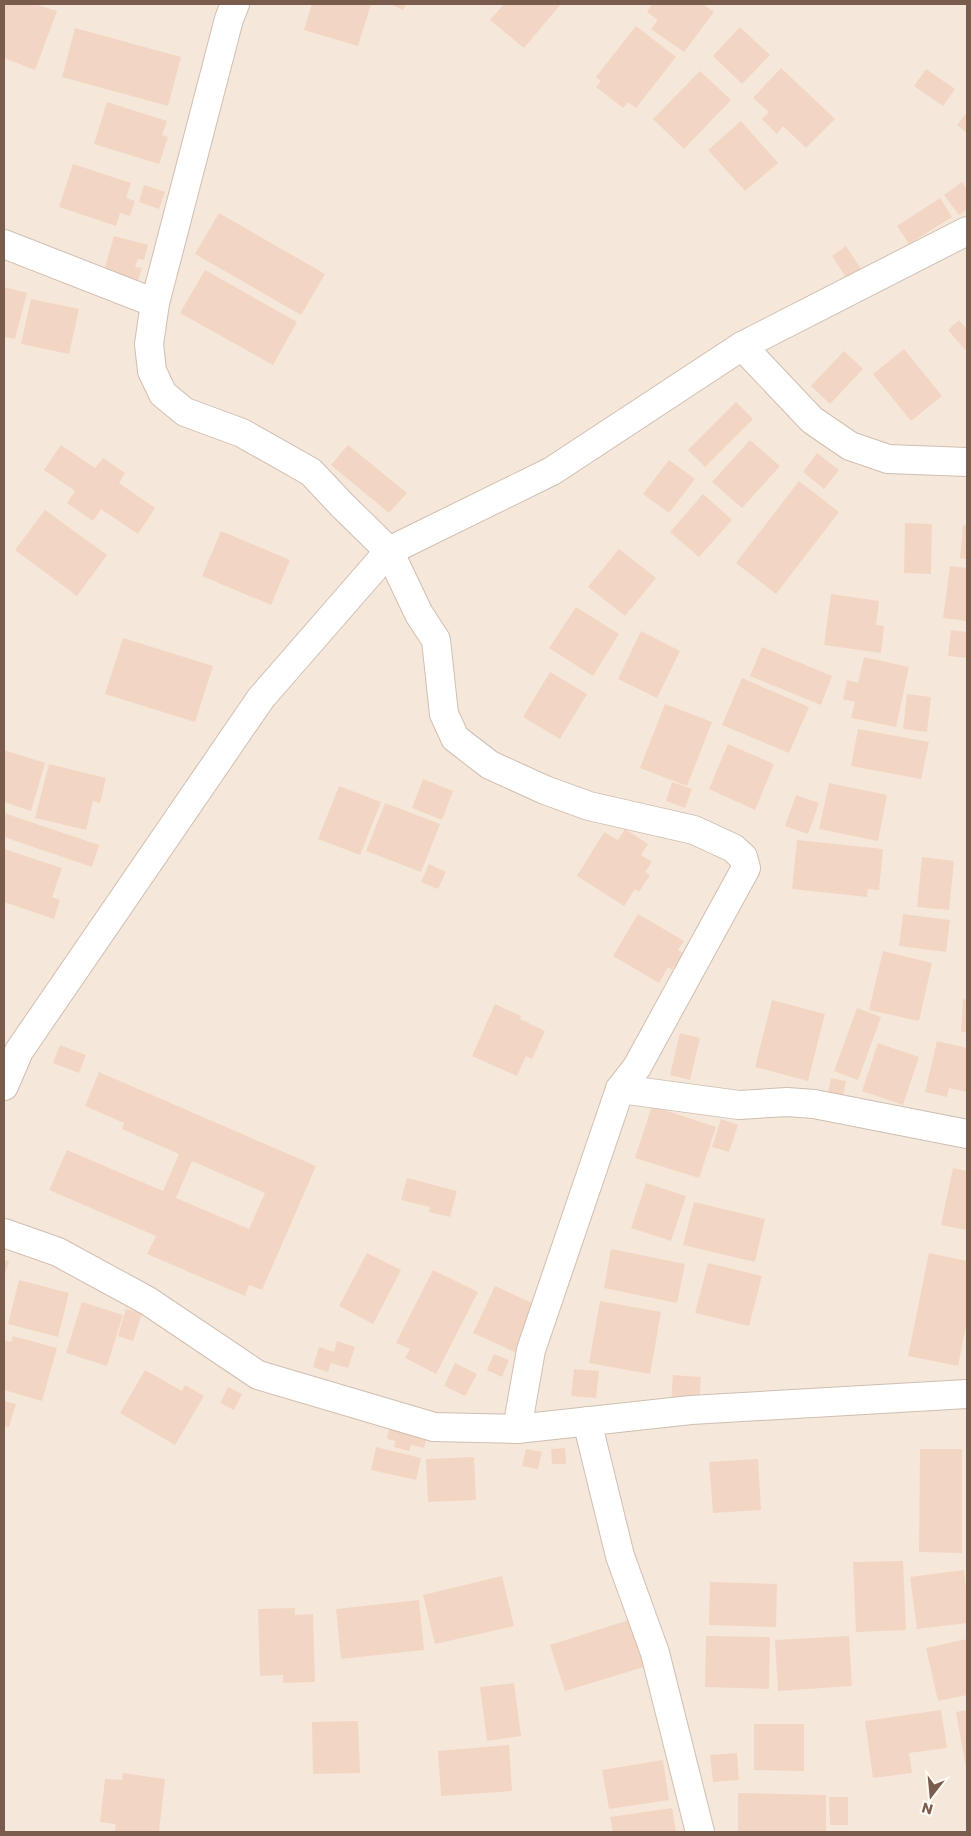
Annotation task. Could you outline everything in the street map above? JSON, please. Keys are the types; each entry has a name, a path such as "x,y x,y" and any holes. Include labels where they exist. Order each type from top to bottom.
{"street":[{"path":"235,4 229,19 155,303 149,344 152,371 163,394 185,412 242,433 311,472 389,551 419,614 436,640 444,714 455,738 490,765 545,790 589,806 694,830 733,848 743,856 746,868 637,1068 620,1089 531,1350 516,1429"},
{"path":"4,1086 19,1051 261,698 389,551 552,471 742,346 967,231"},
{"path":"4,244 155,303"},
{"path":"742,346 812,420 850,446 888,459 967,462"},
{"path":"620,1089 739,1105 787,1102 814,1104 967,1134"},
{"path":"4,1233 58,1252 148,1301 258,1375 434,1428 516,1429 691,1410 967,1394"},
{"path":"587,1421 620,1556 655,1653 700,1832"}],"shaded area":[{"path":"4,4 967,4 967,1832 4,1832"}],"building":[{"path":"4,4 35,4 57,11 35,70 4,58"},
{"path":"312,4 371,4 358,46 304,30"},
{"path":"390,4 406,4 403,10"},
{"path":"504,4 561,4 524,48 490,20"},
{"path":"652,4 703,4 714,12 684,52 651,29 658,20 647,12"},
{"path":"636,26 676,57 636,108 628,102 623,108 596,87 601,81 596,77"},
{"path":"740,27 770,55 742,84 713,56"},
{"path":"75,28 181,57 168,106 62,77"},
{"path":"781,68 835,119 806,148 783,126 777,134 762,119 769,112 753,98"},
{"path":"926,69 955,89 943,106 914,86"},
{"path":"700,71 731,100 684,149 653,119"},
{"path":"107,102 167,121 162,135 168,137 159,164 94,144"},
{"path":"967,112 967,133 957,125"},
{"path":"741,121 778,163 745,191 708,150"},
{"path":"73,164 131,183 126,198 135,201 130,216 120,213 116,226 59,207"},
{"path":"962,182 967,189 967,209 959,215 944,195"},
{"path":"144,185 165,192 159,209 139,202"},
{"path":"940,198 952,217 909,244 897,226"},
{"path":"219,213 325,274 301,315 195,254"},
{"path":"114,236 148,245 144,260 138,259 135,267 142,268 137,283 103,274"},
{"path":"846,246 861,269 847,279 832,256"},
{"path":"205,270 297,322 273,365 180,313"},
{"path":"4,287 27,293 15,339 4,337"},
{"path":"31,299 79,309 69,354 21,344"},
{"path":"959,320 967,329 967,348 965,350 948,330"},
{"path":"904,349 942,396 911,421 873,374"},
{"path":"844,351 863,369 830,404 811,386"},
{"path":"736,402 753,419 705,467 688,450"},
{"path":"750,440 780,466 742,508 712,482"},
{"path":"61,445 95,468 103,458 125,473 119,483 155,508 138,534 101,509 93,521 67,503 75,491 44,470"},
{"path":"348,445 407,493 389,513 331,465"},
{"path":"817,453 839,470 824,489 803,472"},
{"path":"669,460 695,479 669,513 643,494"},
{"path":"799,481 839,512 776,594 736,563"},
{"path":"703,494 732,520 699,557 670,532"},
{"path":"45,510 107,555 77,596 15,550"},
{"path":"905,523 932,524 931,574 904,573"},
{"path":"963,525 967,526 967,559 960,558"},
{"path":"221,531 290,560 271,605 202,576"},
{"path":"619,549 656,578 625,616 588,587"},
{"path":"950,566 967,568 967,621 943,618"},
{"path":"831,594 879,601 876,625 884,626 881,653 824,645"},
{"path":"576,607 619,634 593,676 549,648"},
{"path":"951,630 967,632 967,658 948,656"},
{"path":"641,631 680,651 657,698 618,679"},
{"path":"123,638 213,666 195,722 105,694"},
{"path":"762,647 832,676 821,705 750,676"},
{"path":"864,657 909,667 896,727 851,718 855,702 843,699 847,680 858,683"},
{"path":"550,672 587,694 560,739 523,717"},
{"path":"742,678 809,707 789,753 722,725"},
{"path":"907,694 931,697 927,732 903,729"},
{"path":"665,704 712,722 687,786 640,768"},
{"path":"858,729 929,742 921,779 851,766"},
{"path":"728,744 774,764 755,810 709,789"},
{"path":"4,750 45,763 31,811 4,802"},
{"path":"49,764 106,778 100,803 93,801 86,830 35,818"},
{"path":"423,779 453,791 442,820 412,808"},
{"path":"672,782 692,789 685,808 666,801"},
{"path":"829,783 887,795 878,841 819,829"},
{"path":"339,786 381,802 360,855 318,839"},
{"path":"796,795 819,803 808,834 785,826"},
{"path":"385,803 440,824 421,872 366,851"},
{"path":"4,813 99,845 92,867 4,837"},
{"path":"625,829 648,844 641,855 652,862 645,872 650,875 639,892 635,889 624,906 577,876 604,832 618,840"},
{"path":"797,840 883,849 879,890 868,889 867,897 792,889"},
{"path":"4,849 62,868 52,897 60,900 54,919 4,902"},
{"path":"922,857 954,861 949,910 917,907"},
{"path":"429,864 446,872 438,889 421,882"},
{"path":"638,914 684,941 678,950 683,953 672,970 668,967 659,983 613,956"},
{"path":"903,914 950,920 946,952 899,946"},
{"path":"883,951 932,963 919,1021 869,1010"},
{"path":"963,999 967,1000 967,1032 961,1032"},
{"path":"772,1000 825,1014 808,1081 755,1067"},
{"path":"495,1004 521,1016 520,1019 545,1031 532,1059 526,1056 517,1076 472,1056"},
{"path":"857,1008 881,1017 858,1080 834,1071"},
{"path":"680,1033 700,1038 690,1080 670,1075"},
{"path":"937,1041 967,1048 967,1092 949,1088 947,1097 925,1092"},
{"path":"878,1043 919,1057 903,1105 862,1091"},
{"path":"60,1045 86,1055 79,1073 53,1063"},
{"path":"99,1072 316,1166 262,1290 249,1285 245,1296 147,1254 156,1236 49,1190 67,1150 163,1191 179,1154 122,1129 124,1123 85,1106","holes":["192,1161 265,1193 249,1229 176,1198"]},
{"path":"831,1078 846,1081 843,1097 828,1093"},
{"path":"652,1106 716,1127 699,1178 635,1158"},
{"path":"721,1119 738,1125 729,1152 712,1147"},
{"path":"953,1168 967,1171 967,1230 941,1225"},
{"path":"407,1178 457,1191 450,1217 429,1212 430,1207 401,1200"},
{"path":"646,1183 686,1196 671,1241 631,1228"},
{"path":"694,1202 765,1219 755,1262 683,1245"},
{"path":"611,1249 685,1264 677,1303 604,1288"},
{"path":"367,1253 401,1270 373,1324 339,1306"},
{"path":"929,1253 967,1261 967,1321 958,1366 908,1356"},
{"path":"4,1260 9,1261 4,1278"},
{"path":"708,1263 762,1276 749,1326 695,1313"},
{"path":"433,1270 478,1292 436,1374 405,1358 410,1349 396,1343"},
{"path":"19,1280 69,1293 58,1337 8,1324"},
{"path":"495,1286 539,1306 517,1353 473,1333"},
{"path":"600,1301 661,1312 650,1374 589,1363"},
{"path":"82,1302 123,1315 107,1366 66,1353"},
{"path":"126,1309 142,1313 133,1341 118,1336"},
{"path":"13,1336 57,1348 42,1401 4,1390 4,1340 11,1342"},
{"path":"337,1341 355,1347 348,1368 331,1363 328,1372 313,1367 319,1347 334,1352"},
{"path":"494,1354 509,1360 502,1377 487,1370"},
{"path":"455,1363 477,1374 465,1396 444,1386"},
{"path":"574,1369 599,1371 596,1398 571,1396"},
{"path":"145,1370 182,1391 185,1385 204,1396 175,1445 120,1413"},
{"path":"673,1375 701,1377 699,1405 671,1403"},
{"path":"228,1387 242,1394 234,1410 220,1403"},
{"path":"4,1401 16,1404 9,1427 4,1426"},
{"path":"390,1425 428,1433 424,1448 411,1445 409,1451 394,1447 396,1441 387,1439"},
{"path":"376,1447 421,1458 416,1480 371,1470"},
{"path":"565,1448 566,1464 552,1464 551,1449"},
{"path":"526,1449 542,1452 538,1469 522,1466"},
{"path":"920,1449 962,1449 962,1553 919,1552"},
{"path":"474,1457 476,1500 428,1502 426,1459"},
{"path":"758,1459 761,1510 713,1513 709,1462"},
{"path":"903,1561 906,1630 856,1632 853,1562"},
{"path":"964,1570 967,1623 917,1629 910,1577"},
{"path":"502,1576 514,1626 435,1644 423,1595"},
{"path":"710,1582 777,1584 776,1627 709,1625"},
{"path":"419,1600 424,1650 341,1659 336,1609"},
{"path":"295,1608 295,1615 313,1614 315,1682 283,1683 283,1675 260,1676 258,1609"},
{"path":"632,1619 647,1666 565,1691 550,1645"},
{"path":"706,1636 770,1637 769,1689 705,1687"},
{"path":"849,1636 852,1686 778,1691 775,1640"},
{"path":"967,1639 967,1695 938,1701 926,1648"},
{"path":"514,1683 521,1736 487,1741 480,1687"},
{"path":"941,1710 947,1748 909,1753 912,1773 873,1778 865,1721"},
{"path":"967,1710 967,1767 966,1768 956,1712"},
{"path":"358,1721 360,1773 313,1774 312,1722"},
{"path":"754,1724 804,1724 804,1771 754,1770"},
{"path":"509,1745 512,1791 441,1796 438,1751"},
{"path":"737,1753 739,1780 713,1782 710,1755"},
{"path":"663,1760 669,1800 609,1809 602,1770"},
{"path":"123,1773 165,1779 159,1832 115,1831 116,1824 100,1822 105,1779 122,1780"},
{"path":"738,1793 826,1795 826,1832 738,1832"},
{"path":"829,1797 848,1797 848,1825 830,1825"},
{"path":"672,1808 676,1832 613,1832 610,1817"}]}
